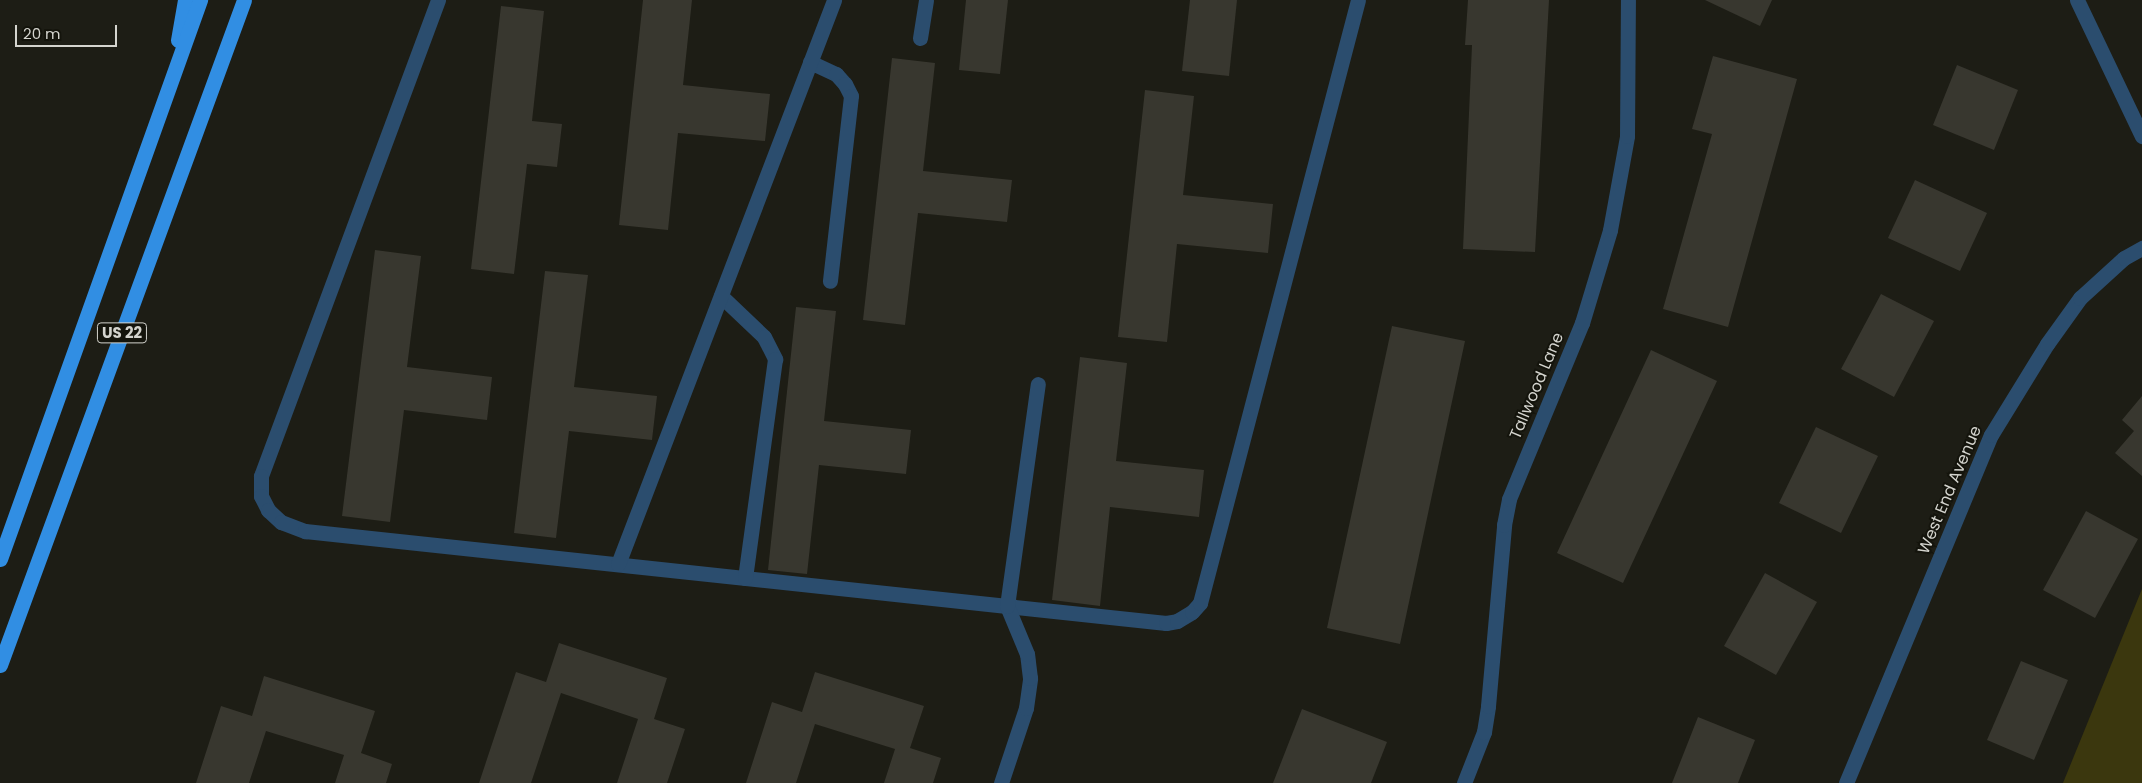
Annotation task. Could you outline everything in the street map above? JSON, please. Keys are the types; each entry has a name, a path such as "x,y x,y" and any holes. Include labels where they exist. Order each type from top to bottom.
{"highway":[{"path":"171,81 185,0"},
{"name":"US 22","path":"0,559 200,0"},
{"name":"US 22","path":"0,665 244,0"}],"street":[{"path":"438,0 261,476 261,496 268,510 281,522 305,531 1166,623 1177,621 1192,612 1200,603 1358,0"},
{"path":"618,564 834,0"},
{"path":"920,38 926,0"},
{"name":"Tallwood Lane","path":"1464,783 1484,732 1508,499 1582,323 1610,230 1627,136 1628,0"},
{"path":"2077,0 2142,136"},
{"path":"810,62 836,74 845,84 851,96 830,281"},
{"name":"West End Avenue","path":"1846,783 1991,435 2047,344 2080,298 2124,258 2142,248"},
{"path":"721,296 764,337 775,359 745,578"},
{"path":"1001,783 1026,708 1030,678 1027,654 1007,606 1038,384"}],"shaded area":[{"path":"2142,589 2142,783 2063,783"}],"building":[{"path":"643,0 692,0 683,85 770,94 765,141 678,133 668,230 619,225"},
{"path":"966,0 1008,0 1000,74 959,70"},
{"path":"1190,0 1237,0 1229,76 1182,71"},
{"path":"1468,0 1549,0 1535,252 1463,249 1472,45 1465,45"},
{"path":"1705,0 1772,0 1760,26"},
{"path":"501,6 544,11 532,121 562,124 557,167 527,164 514,274 471,269"},
{"path":"1713,56 1797,79 1728,327 1663,309 1712,134 1692,129"},
{"path":"892,58 935,63 923,171 1012,180 1007,222 918,213 905,325 863,320"},
{"path":"1957,65 2018,90 1994,150 1933,125"},
{"path":"1145,90 1194,96 1183,195 1273,204 1268,253 1177,244 1167,342 1118,337"},
{"path":"1915,180 1987,213 1960,271 1888,238"},
{"path":"375,250 421,256 407,367 492,377 487,420 404,410 390,522 342,516"},
{"path":"545,271 588,275 574,387 657,396 652,440 569,431 556,538 514,533"},
{"path":"1881,294 1934,321 1894,397 1841,369"},
{"path":"796,307 836,311 824,421 911,430 906,474 819,465 807,574 768,570"},
{"path":"1392,326 1465,341 1400,644 1327,628"},
{"path":"1651,350 1717,381 1623,583 1557,553"},
{"path":"1080,357 1127,363 1116,461 1204,470 1199,517 1110,507 1100,606 1052,600"},
{"path":"2142,396 2142,476 2115,453 2134,431 2122,420"},
{"path":"1816,427 1878,456 1841,533 1779,503"},
{"path":"2086,511 2138,539 2095,618 2043,590"},
{"path":"1765,573 1817,602 1776,675 1724,646"},
{"path":"559,643 667,678 654,719 685,729 667,783 617,783 638,719 561,693 531,783 479,783 516,672 546,682"},
{"path":"2021,661 2068,680 2034,760 1987,740"},
{"path":"815,672 924,706 910,748 941,758 933,783 884,783 895,749 815,724 796,783 746,783 772,702 802,712"},
{"path":"264,676 375,711 361,753 392,764 386,783 335,783 344,755 266,731 249,783 196,783 221,706 252,716"},
{"path":"1302,709 1387,742 1371,783 1273,783"},
{"path":"1698,717 1755,740 1738,783 1672,783"}]}
